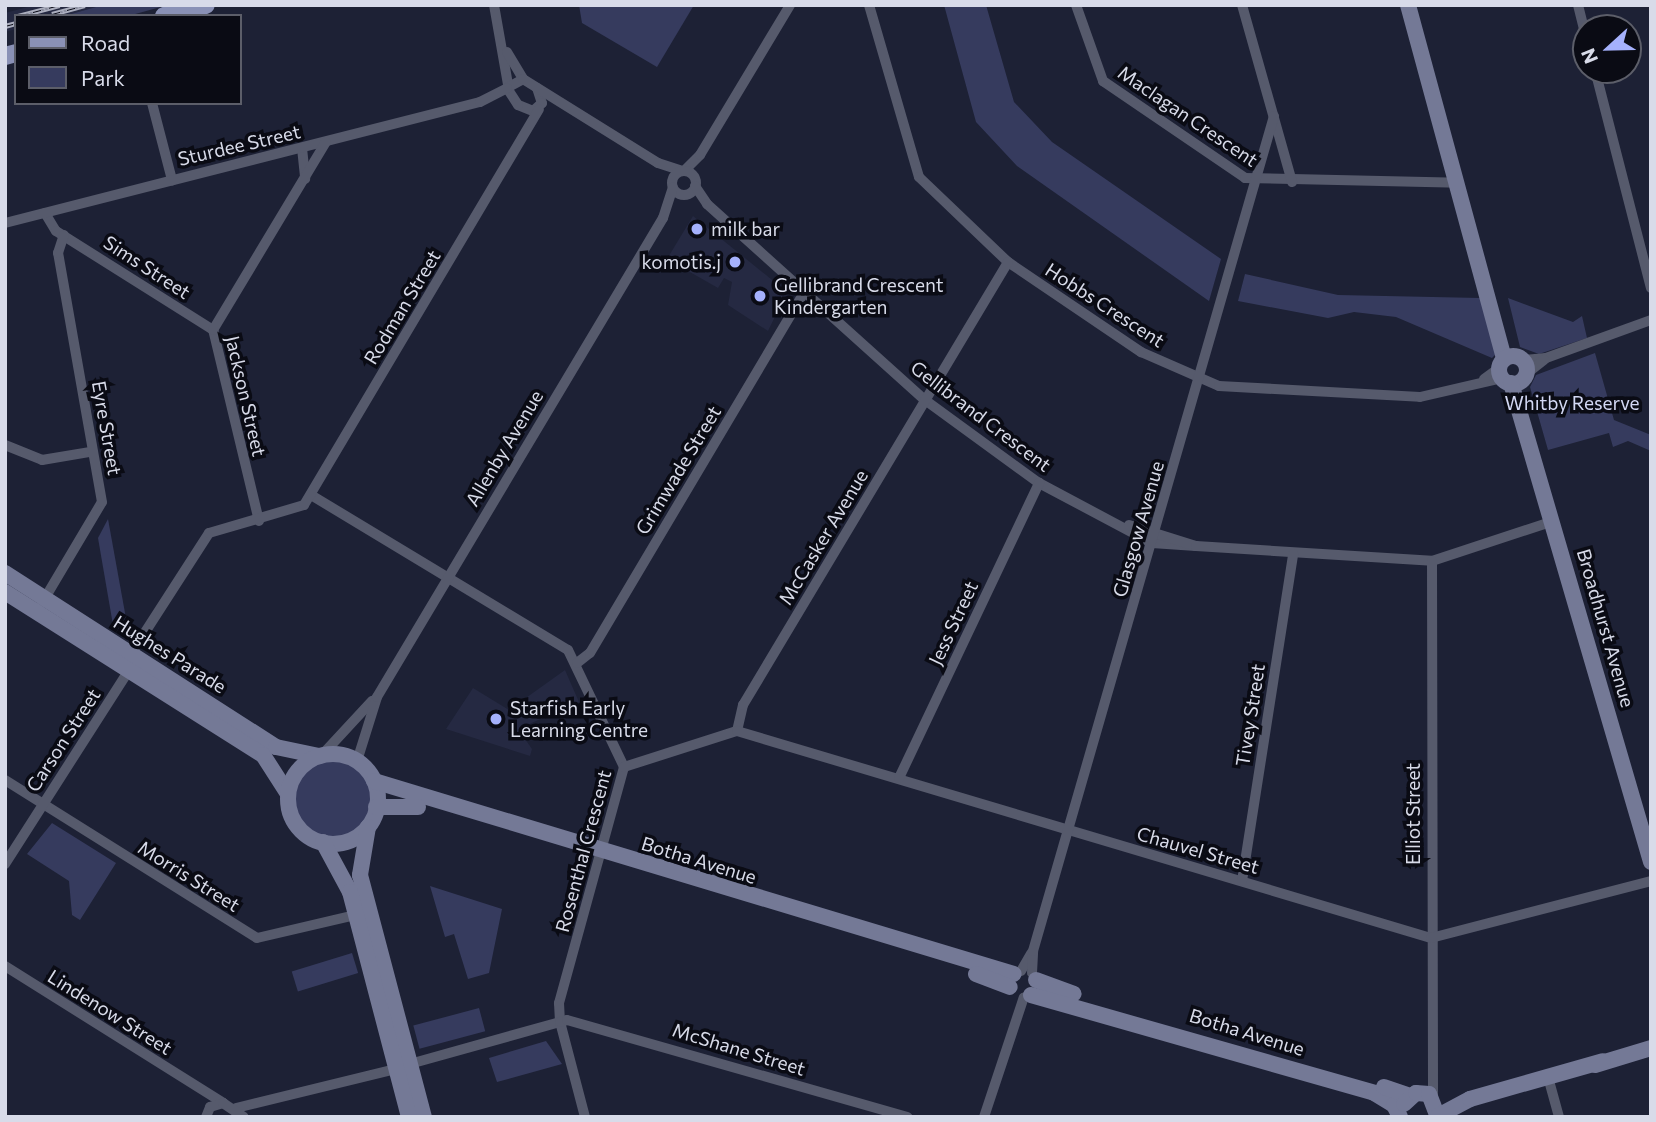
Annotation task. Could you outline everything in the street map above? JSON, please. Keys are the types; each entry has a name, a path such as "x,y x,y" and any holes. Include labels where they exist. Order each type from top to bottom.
{"main road":[{"path":"172,14 206,5"}],"street":[{"path":"494,5 504,47 508,86 512,100 523,109 524,138"},
{"name":"Allenby Avenue","path":"320,755 357,732 790,5"},
{"name":"Hobbs Crescent","path":"869,5 919,177 1008,262 1141,352 1200,380 1420,397 1513,370"},
{"name":"Maclagan Crescent","path":"1076,5 1103,81 1255,181 1459,183"},
{"path":"1242,5 1292,182"},
{"name":"Broadhurst Avenue","path":"1408,5 1651,862"},
{"path":"504,47 523,79"},
{"name":"Sturdee Street","path":"480,102 523,79"},
{"name":"Gellibrand Crescent","path":"523,79 658,163 684,183 925,400 1039,483 1154,538 1196,546 1432,561 1556,526"},
{"path":"1599,84 1651,288"},
{"path":"537,88 539,109"},
{"name":"Sturdee Street","path":"5,223 480,102 512,100"},
{"path":"153,105 172,180"},
{"name":"Gellibrand Crescent","path":"523,109 576,114"},
{"name":"Rodman Street","path":"309,497 539,109"},
{"name":"Glasgow Avenue","path":"984,1117 1200,380 1274,116"},
{"name":"Jackson Street","path":"259,520 213,330 326,142"},
{"path":"302,148 305,178"},
{"path":"61,209 64,234"},
{"name":"Sims Street","path":"45,213 64,234 213,330"},
{"name":"Eyre Street","path":"41,605 102,506 90,452 58,253 64,234"},
{"name":"McCasker Avenue","path":"737,731 743,705 1008,262"},
{"name":"Grimwade Street","path":"577,663 590,653 805,291"},
{"path":"1513,370 1651,324"},
{"path":"5,444 42,460 90,452"},
{"name":"Jess Street","path":"899,778 1039,483"},
{"path":"130,662 209,533 295,511 309,497"},
{"name":"Rosenthal Crescent","path":"309,497 568,650 577,663 624,767 602,857 559,1003 560,1022"},
{"name":"Tivey Street","path":"1242,881 1293,554"},
{"name":"Elliot Street","path":"1425,1096 1429,1068 1432,561"},
{"name":"Hughes Parade","path":"5,573 41,605 130,662 263,755 288,794"},
{"name":"Hughes Parade","path":"5,592 41,605"},
{"name":"Hughes Parade","path":"130,662 276,747 320,755"},
{"name":"Carson Street","path":"5,864 130,662"},
{"path":"624,767 737,731"},
{"name":"Chauvel Street","path":"737,731 1430,939"},
{"name":"Allenby Avenue","path":"357,732 357,761"},
{"path":"363,913 341,868 323,842 296,825 288,794 298,771 320,755 357,761 374,781 376,807 359,862 363,913 403,1066 424,1117"},
{"name":"Morris Street","path":"5,780 257,938 363,913"},
{"name":"Botha Avenue","path":"374,781 486,822 1317,1071 1425,1096 1471,1099"},
{"name":"Botha Avenue","path":"376,807 410,804 486,822"},
{"path":"323,842 347,841 368,827"},
{"path":"1430,939 1651,881"},
{"name":"Lindenow Street","path":"5,966 240,1113"},
{"name":"McShane Street","path":"560,1022 580,1020 907,1117"},
{"path":"240,1113 560,1022 585,1117"},
{"path":"1400,1117 1425,1096 1438,1116 1471,1099 1651,1048"},
{"path":"403,1066 409,1117"},
{"name":"Botha Avenue","path":"1317,1071 1384,1098 1400,1117"},
{"path":"1550,1076 1559,1117"},
{"name":"Lindenow Street","path":"195,1087 205,1114"},
{"path":"205,1114 223,1103"},
{"path":"250,1117 266,1104"}],"shaded area":[{"path":"35,5 103,5 71,14 14,14 14,30 5,32 5,13"},
{"path":"693,216 787,292 768,331 728,305 732,282 724,278 718,288 667,259"},
{"name":"Starfish Early Learning Centre","path":"565,670 579,702 518,729 532,749 530,756 446,729 473,688 509,710"}],"green space":[{"path":"103,5 168,5 135,14 71,14"},
{"path":"579,5 694,5 657,67 582,23"},
{"path":"944,5 986,5 1014,102 1052,142 1221,259 1209,301 1017,166 976,122"},
{"path":"1245,274 1338,295 1480,298 1496,354 1492,358 1396,317 1354,312 1328,318 1238,301"},
{"path":"1508,298 1573,322 1582,316 1587,338 1539,354 1520,347"},
{"name":"Whitby Reserve","path":"1595,353 1614,420 1651,435 1651,451 1628,441 1613,447 1609,433 1548,450 1530,387 1536,375"},
{"path":"108,519 129,635 113,625 98,538"},
{"path":"324,758 340,758 355,765 366,776 373,791 370,815 361,828 340,840 324,840 309,833 298,822 291,807 291,791 298,776 309,765"},
{"path":"52,823 116,863 80,920 72,915 69,881 27,854"},
{"path":"430,886 502,909 489,973 468,979 454,934 445,937"},
{"path":"352,953 358,973 298,992 292,971"},
{"path":"479,1008 485,1031 420,1049 413,1026"},
{"path":"546,1041 562,1064 497,1082 489,1058"}],"railway":[{"path":"26,14 60,5"},
{"path":"52,14 85,5"},
{"path":"5,26 14,24"}],"place":[{"name":"milk bar","path":"697,229"},
{"name":"komotis.j","path":"735,262"},
{"name":"Gellibrand Crescent Kindergarten","path":"760,296"},
{"name":"Starfish Early Learning Centre","path":"496,719"}]}
